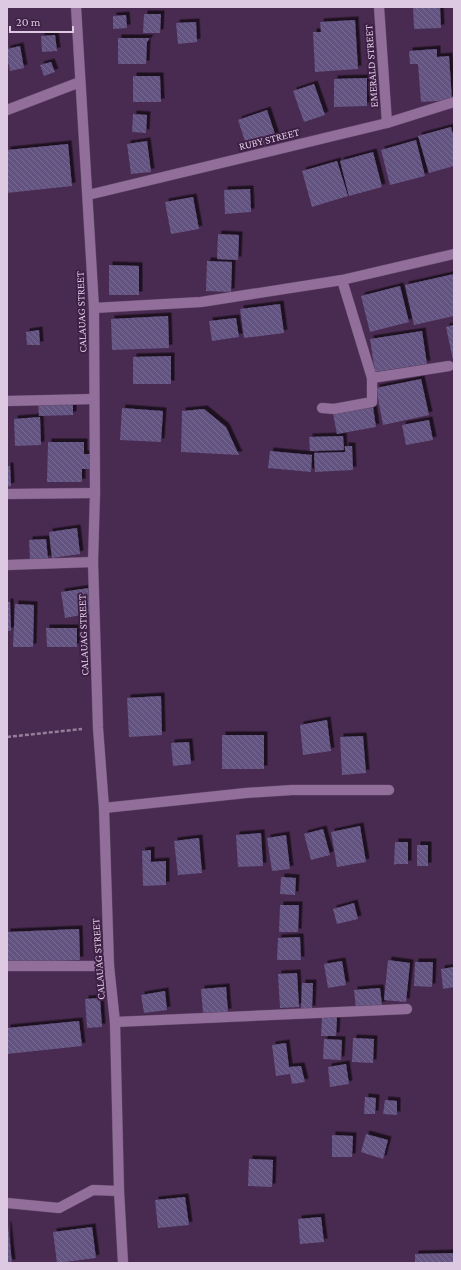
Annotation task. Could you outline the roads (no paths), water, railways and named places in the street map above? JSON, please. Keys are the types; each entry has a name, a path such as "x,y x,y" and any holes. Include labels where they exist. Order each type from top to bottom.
{"street":[{"name":"CALAUAG STREET","path":"76,7 94,308 95,493 93,562 98,728 104,808 109,966 115,1022 119,1191 123,1263"},
{"name":"EMERALD STREET","path":"379,7 387,123"},
{"path":"7,110 80,82"},
{"name":"RUBY STREET","path":"88,195 387,123 454,102"},
{"path":"94,308 201,302 342,280 454,254"},
{"path":"322,408 334,409 372,402 372,378 342,280"},
{"path":"372,378 450,366"},
{"path":"7,401 94,399"},
{"path":"7,494 95,493"},
{"path":"7,565 93,562"},
{"path":"104,808 246,793 292,790 389,790"},
{"path":"7,966 109,966"},
{"path":"115,1022 407,1009"},
{"path":"7,1203 60,1208 92,1190 119,1191"}]}
